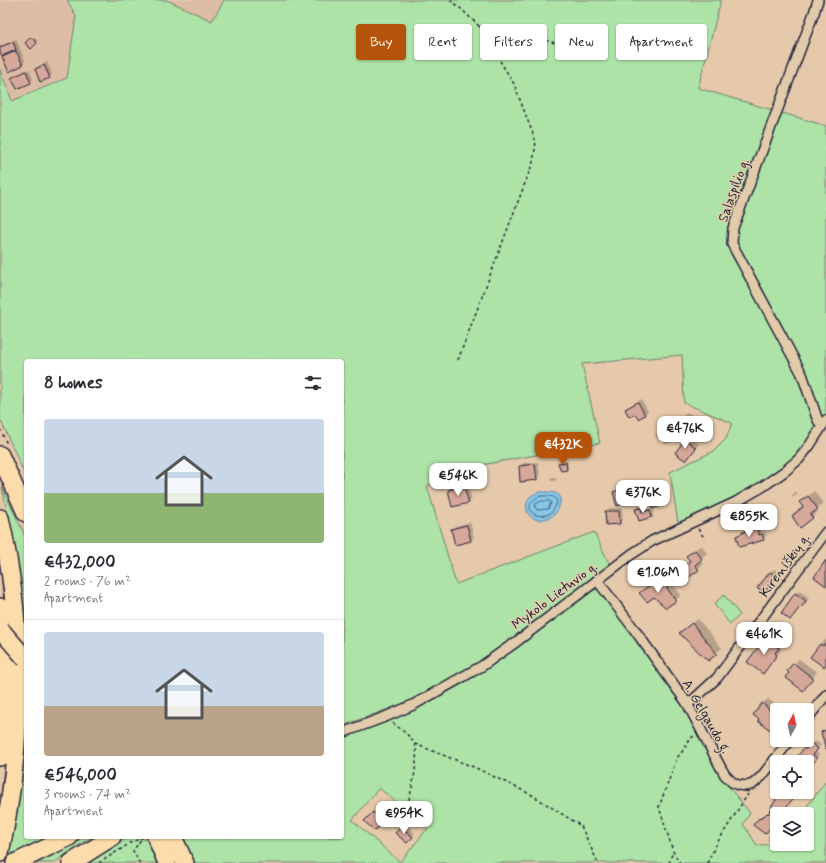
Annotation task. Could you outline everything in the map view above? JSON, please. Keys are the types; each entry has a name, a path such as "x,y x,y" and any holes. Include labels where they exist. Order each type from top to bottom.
{"highway":[{"path":"0,455 24,509"},
{"path":"0,518 12,582 19,670 19,702 13,774 0,853"},
{"path":"0,607 4,680 0,757"},
{"path":"0,629 24,657"},
{"path":"19,861 65,839"},
{"path":"71,863 109,839"},
{"path":"149,839 167,863"},
{"path":"174,839 185,863"}],"street":[{"name":"Salaspilio g.","path":"818,0 733,228 732,244 802,374 819,422 824,422"},
{"name":"Mykolo Lietuvio g.","path":"344,732 413,705 482,666 632,554 652,541 736,502 756,491 785,471 799,459 810,445 824,422"},
{"name":"Kireniškių g.","path":"687,704 717,678 826,532"},
{"name":"A. Gelgaudo g.","path":"597,580 687,704 725,775 732,782 738,785 747,786 754,784 785,747"},
{"path":"814,710 825,696"}],"path":[{"path":"450,0 479,26 514,84 536,142 532,162 458,360"},
{"path":"479,26 491,32 530,36 555,43"},
{"path":"694,522 705,539"},
{"path":"385,717 402,730 415,744 476,768 532,795 581,826 598,863"},
{"path":"681,863 678,861 673,851 659,807 678,758 691,738 701,731"},
{"path":"395,825 403,815 408,802 416,765 417,753 415,744"},
{"path":"707,863 717,843 749,792"},
{"path":"99,863 132,842 141,839"},
{"path":"139,862 133,851 145,839"},
{"path":"669,863 673,851"}],"shaded area":[{"path":"0,0 67,0 76,16 67,78 12,101 0,70"},
{"path":"167,0 224,0 212,22"}],"green space":[{"path":"67,0 167,0 212,21 224,0 721,0 707,54 707,24 616,24 616,60 705,60 698,88 826,126 826,413 807,443 786,466 771,477 707,512 678,523 670,472 714,451 726,439 732,423 684,403 682,355 582,364 600,443 476,466 427,486 456,584 594,532 610,565 591,581 477,664 413,700 344,725 344,359 24,359 24,473 0,419 0,70 12,101 67,78 76,16"},
{"path":"2,487 24,534 24,627 13,535"},
{"path":"594,590 598,590 604,593 682,703 691,718 717,772 750,813 743,824 757,845 770,845 770,851 814,851 814,807 806,807 814,799 826,781 826,863 193,863 181,839 344,839 344,737 384,723 424,705 459,686 512,651","holes":["379,788 428,828 400,862 352,820"]},
{"path":"724,595 740,615 730,624 714,604"},
{"path":"24,745 24,839 49,839 6,859 10,845"},
{"path":"81,839 88,839 54,863 31,863"},
{"path":"127,839 147,840 157,863 84,863"}],"water":[{"path":"540,492 551,492 560,496 560,504 555,514 540,520 529,515 527,512 527,502 531,496"}],"building":[{"path":"31,37 37,43 31,49 25,43"},
{"path":"13,42 16,50 2,56 0,47"},
{"path":"16,51 23,65 9,72 2,57"},
{"path":"44,65 50,78 40,82 35,69"},
{"path":"26,71 31,83 17,89 11,78"},
{"path":"638,402 645,415 638,419 635,414 629,417 625,409"},
{"path":"693,418 704,424 699,432 689,425"},
{"path":"685,439 696,448 686,461 675,453"},
{"path":"566,462 567,470 561,471 558,463"},
{"path":"535,464 537,480 520,482 519,466"},
{"path":"657,484 666,504 653,509 645,490"},
{"path":"464,486 469,503 452,507 448,490"},
{"path":"622,489 626,503 617,506 613,492"},
{"path":"808,496 818,509 810,515 813,518 800,528 792,516 803,507 799,502"},
{"path":"641,508 642,512 650,510 652,517 639,521 635,509"},
{"path":"605,511 619,511 620,524 606,525"},
{"path":"467,525 471,541 455,545 451,529"},
{"path":"757,529 759,535 762,534 764,540 739,547 736,536 749,530"},
{"path":"695,550 702,559 695,565 699,570 682,582 675,572 690,561 686,556"},
{"path":"826,560 826,586 814,577"},
{"path":"770,572 777,577 764,593 757,588"},
{"path":"660,578 676,601 666,608 654,597 647,602 639,593"},
{"path":"795,593 806,601 790,620 781,613"},
{"path":"692,623 717,654 708,661 679,633"},
{"path":"765,638 779,648 775,653 777,655 763,674 747,662"},
{"path":"826,642 826,665 824,667 810,657 820,644 823,646"},
{"path":"793,663 813,678 803,691 785,677 789,673 787,671"},
{"path":"762,703 770,710 770,730 758,721 759,719 753,715"},
{"path":"826,730 826,749 821,732"},
{"path":"814,746 818,749 813,755 798,755 804,748 806,749 808,747 814,747"},
{"path":"775,799 792,800 786,807 771,807 776,800"},
{"path":"383,810 390,817 386,823 384,821 375,831 364,821 373,812 378,816"},
{"path":"770,812 770,828 765,834 753,825 763,815 768,814"},
{"path":"401,827 413,837 407,843 395,833"}]}
